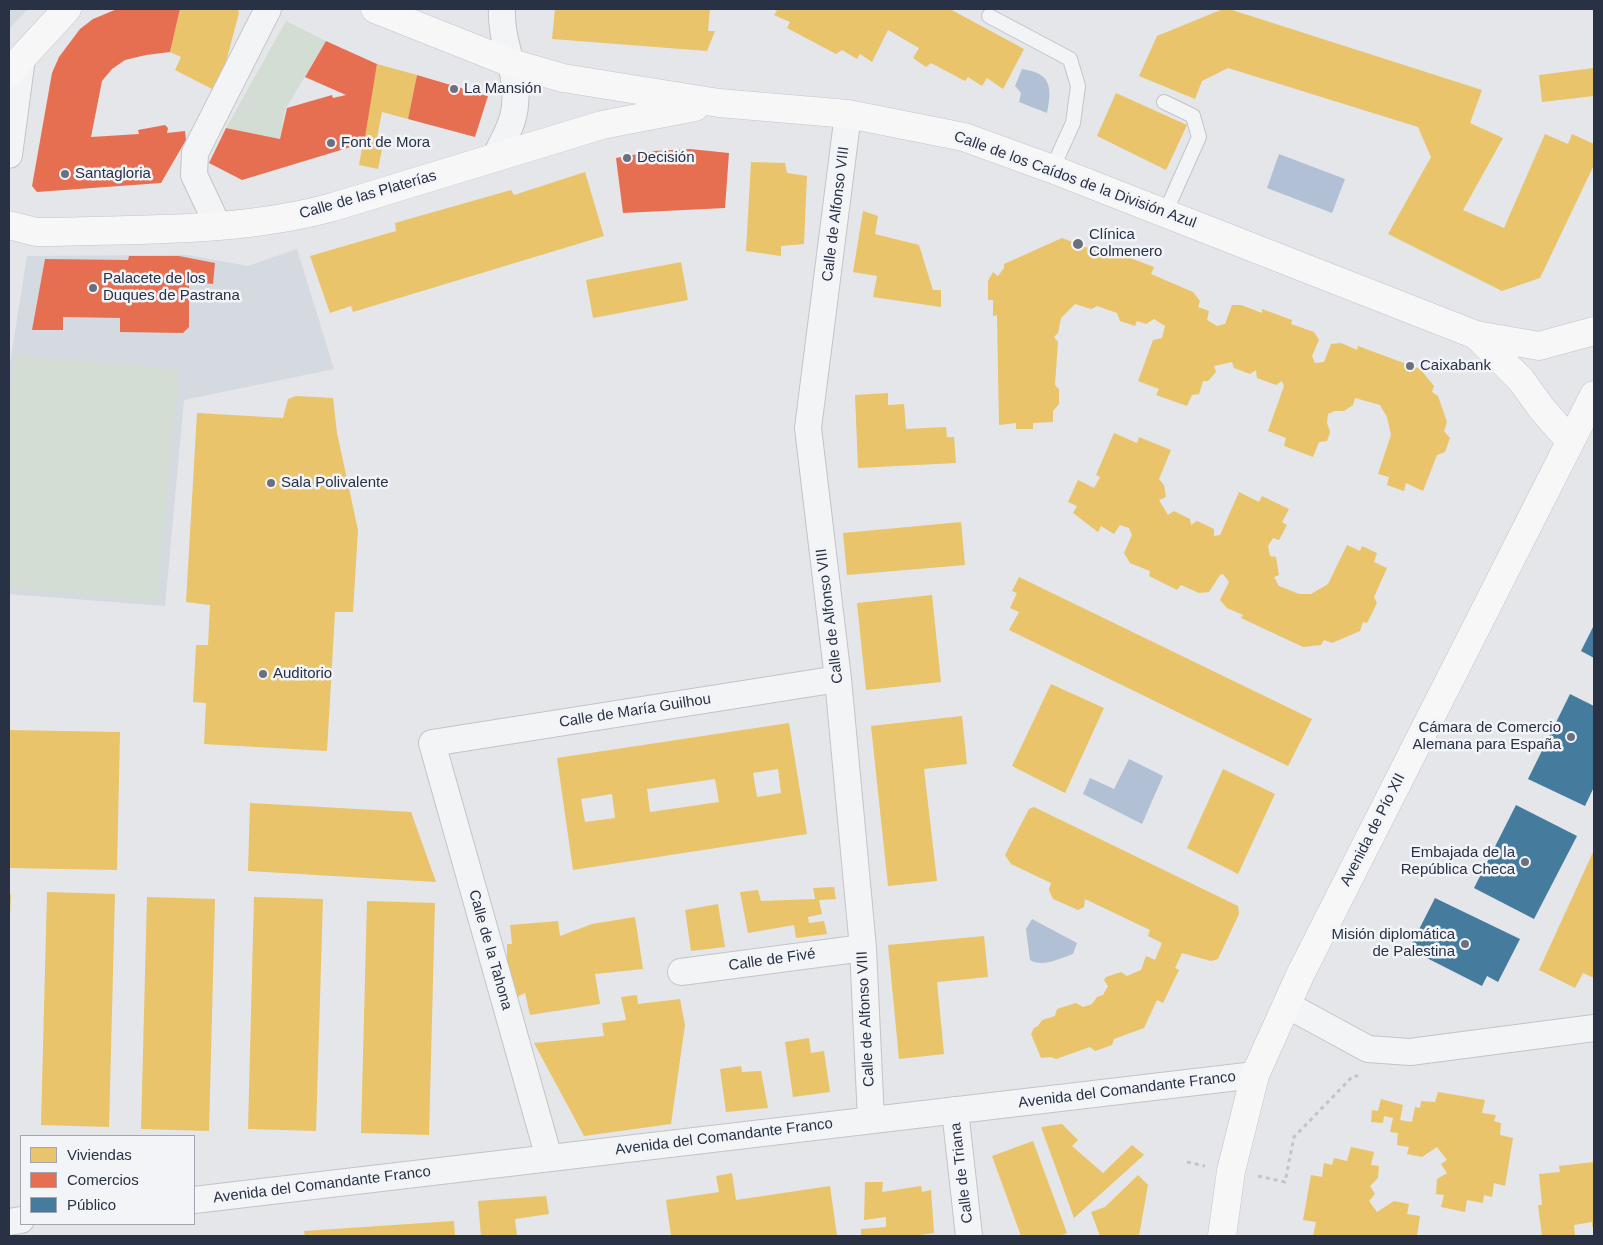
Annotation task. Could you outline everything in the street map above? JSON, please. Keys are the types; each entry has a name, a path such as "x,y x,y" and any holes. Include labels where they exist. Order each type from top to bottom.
{"main road":[{"path":"15,65 67,9"},
{"name":"Calle de los Caídos de la División Azul","path":"375,9 511,63 563,78 719,103 848,114 964,137 1166,212 1476,335 1539,346"},
{"name":"Calle de las Platerías","path":"9,225 36,232 256,224 298,216 602,125 719,103"},
{"path":"1582,438 1542,409 1521,380 1539,346 1594,330"},
{"name":"Calle de los Caídos de la División Azul","path":"1476,335 1521,380"},
{"name":"Avenida de Pío XII","path":"1222,1236 1231,1171 1255,1075 1287,1005 1582,438 1594,395"}],"street":[{"path":"218,226 194,175 195,153 268,9"},
{"path":"495,156 509,127 515,107 515,85 502,31 502,9"},
{"path":"9,155 15,65"},
{"name":"Calle de Alfonso VIII","path":"848,114 808,428 838,679 863,948 871,1120"},
{"name":"Calle de María Guilhou","path":"432,743 838,679"},
{"name":"Calle de la Tahona","path":"432,743 549,1158"},
{"name":"Calle de Fivé","path":"682,972 863,948"},
{"path":"1287,1005 1368,1049 1410,1052 1594,1028"},
{"name":"Avenida del Comandante Franco","path":"195,1200 1255,1075"},
{"name":"Calle de Triana","path":"955,1110 970,1236"}],"lane":[{"path":"989,16 1070,59 1078,86 1072,123 1052,169"},
{"path":"1164,102 1193,116 1199,137 1166,212"}],"path":[{"path":"1187,1162 1285,1182 1294,1137 1353,1076"}],"shaded area":[{"path":"9,9 28,9 9,29"},
{"path":"286,21 326,41 285,110 280,139 226,128"},
{"path":"297,249 334,369 184,400 165,606 9,594 9,370 27,256 187,255 248,266"},
{"path":"15,355 179,370 157,602 9,588 9,418"}],"water":[{"path":"1022,69 1039,74 1048,83 1047,113 1019,102 1021,93 1015,86"},
{"path":"1279,154 1345,179 1332,213 1267,188"},
{"path":"1129,759 1163,776 1142,824 1083,794 1090,778 1114,789"},
{"path":"1032,919 1077,943 1073,954 1046,963 1030,960 1026,929"}],"building: Viviendas":[{"path":"180,9 238,9 239,13 223,73 214,90 175,70 181,57 170,52"},
{"path":"555,9 710,9 708,31 715,31 707,51 552,39"},
{"path":"773,9 950,9 1024,49 1003,89 987,78 982,86 968,77 965,81 931,63 926,67 913,58 919,48 888,30 872,62 860,54 857,59 842,50 836,54 787,28 790,22 774,15 777,11"},
{"path":"1223,9 1229,9 1482,90 1470,123 1503,138 1463,210 1504,228 1545,134 1568,144 1572,134 1594,144 1594,165 1540,278 1502,291 1388,234 1431,157 1418,127 1228,68 1202,81 1195,99 1139,76 1157,36"},
{"path":"377,64 417,75 408,119 382,112 377,138 384,140 378,169 359,165"},
{"path":"1594,68 1594,96 1542,102 1539,75"},
{"path":"1116,93 1187,125 1166,170 1097,136"},
{"path":"751,162 785,163 787,173 807,176 804,244 781,246 781,256 746,251"},
{"path":"585,172 604,236 353,312 351,306 330,313 310,256 396,231 395,223 511,190 514,195"},
{"path":"863,211 878,216 875,234 919,245 933,290 941,290 941,307 873,297 877,276 853,272"},
{"path":"1062,238 1104,254 1106,249 1154,267 1151,274 1193,292 1200,301 1198,307 1209,311 1207,320 1217,326 1225,324 1232,305 1241,305 1262,313 1262,309 1292,320 1291,324 1314,332 1319,340 1312,356 1315,363 1324,362 1331,344 1341,343 1357,350 1358,346 1420,369 1434,386 1432,392 1438,396 1447,422 1444,431 1450,438 1445,452 1437,455 1423,491 1406,483 1404,491 1387,485 1389,477 1378,474 1391,435 1387,417 1380,405 1355,398 1353,405 1344,411 1335,411 1328,414 1327,423 1330,432 1327,441 1319,442 1313,457 1284,446 1286,438 1268,431 1284,386 1282,381 1276,385 1257,378 1256,370 1250,374 1234,368 1232,362 1214,366 1216,372 1208,381 1203,381 1199,394 1192,395 1187,406 1156,395 1159,389 1138,381 1153,340 1162,338 1165,326 1154,319 1146,324 1137,321 1135,326 1120,321 1117,313 1097,306 1091,309 1075,304 1061,318 1058,333 1054,337 1058,342 1055,385 1059,389 1059,404 1053,411 1053,422 1033,423 1033,429 1016,429 1016,423 999,425 997,315 993,316 993,300 988,300 988,281 993,272 998,276 1004,268 1004,264"},
{"path":"681,262 688,300 593,318 586,280"},
{"path":"888,393 888,405 904,404 906,429 946,427 947,437 954,437 956,463 858,468 855,395"},
{"name":"Sala Polivalente","path":"296,396 333,398 337,433 358,530 353,612 335,612 327,751 204,744 206,703 193,702 196,645 208,645 210,605 186,602 197,413 283,418 288,399"},
{"path":"1114,433 1137,443 1139,437 1171,450 1159,479 1164,485 1166,497 1159,500 1168,515 1174,511 1190,519 1191,525 1197,521 1214,529 1214,536 1220,535 1239,492 1259,502 1262,496 1289,509 1282,522 1287,525 1279,540 1273,538 1268,546 1270,556 1276,557 1279,575 1274,577 1279,586 1299,594 1311,594 1328,584 1347,545 1360,551 1362,546 1377,553 1374,562 1387,568 1374,597 1377,603 1367,623 1363,622 1360,631 1332,643 1324,640 1321,645 1303,647 1241,618 1243,615 1227,608 1220,600 1229,582 1223,574 1220,575 1209,592 1199,593 1181,585 1177,590 1149,576 1150,571 1130,563 1124,553 1132,535 1129,528 1120,525 1114,534 1101,526 1098,532 1073,513 1077,506 1068,502 1078,480 1094,488 1100,477 1096,475"},
{"path":"961,522 965,565 847,575 843,533"},
{"path":"1019,577 1312,719 1288,766 1009,630 1019,612 1010,608 1017,593 1012,591"},
{"path":"932,595 941,682 866,690 857,603"},
{"path":"1051,684 1104,708 1065,793 1012,766"},
{"path":"962,716 967,764 924,769 937,881 888,886 871,726"},
{"path":"789,723 807,834 573,870 557,758","holes":["778,769 781,793 757,797 753,773","715,779 719,802 650,812 647,789","612,794 615,818 585,822 581,799"]},
{"path":"9,730 120,732 117,870 9,868"},
{"path":"1223,769 1275,794 1238,874 1187,848"},
{"path":"250,803 411,812 436,882 248,871"},
{"path":"1034,807 1238,906 1239,914 1218,959 1211,961 1182,953 1175,968 1179,970 1163,1003 1157,1000 1144,1028 1114,1039 1112,1045 1095,1051 1090,1047 1056,1059 1051,1057 1041,1058 1031,1034 1034,1028 1042,1020 1055,1016 1057,1009 1076,1003 1083,1007 1092,1004 1097,997 1103,995 1108,986 1104,980 1106,977 1121,972 1127,976 1141,970 1146,956 1155,960 1162,943 1148,936 1150,930 1085,899 1084,907 1078,910 1053,899 1049,890 1051,883 1011,864 1005,855 1029,809"},
{"path":"1594,850 1594,978 1583,973 1575,988 1539,970"},
{"path":"834,887 836,899 819,900 822,914 808,917 809,923 824,921 827,934 796,938 794,925 748,933 740,892 758,890 761,901 815,899 813,888"},
{"path":"47,892 115,894 109,1127 41,1125"},
{"path":"9,894 11,894 10,916 9,916"},
{"path":"147,897 215,899 209,1131 141,1129"},
{"path":"254,897 323,899 316,1131 248,1129"},
{"path":"367,901 435,903 429,1135 361,1133"},
{"path":"718,904 725,947 691,951 685,910"},
{"path":"635,917 643,969 595,974 600,1004 530,1015 525,993 517,997 507,964 507,944 512,944 510,925 558,921 560,936 592,924"},
{"path":"984,936 988,977 937,982 944,1054 899,1059 888,945"},
{"path":"637,995 638,1004 680,999 685,1025 671,1124 584,1136 534,1043 604,1036 602,1023 626,1020 621,997"},
{"path":"809,1038 811,1053 824,1051 830,1092 793,1097 785,1042"},
{"path":"741,1066 742,1072 761,1071 768,1108 726,1112 720,1069"},
{"path":"1438,1092 1485,1100 1482,1113 1496,1115 1494,1121 1501,1123 1500,1135 1513,1138 1505,1186 1494,1183 1492,1197 1484,1195 1483,1203 1467,1200 1465,1212 1441,1207 1444,1195 1436,1194 1437,1179 1447,1173 1441,1164 1447,1160 1437,1147 1422,1157 1407,1154 1409,1147 1397,1145 1398,1133 1390,1132 1393,1118 1384,1116 1383,1123 1371,1122 1372,1110 1378,1111 1381,1099 1403,1105 1400,1120 1412,1122 1415,1107 1420,1108 1421,1101 1435,1102"},
{"path":"1062,1124 1078,1140 1072,1146 1103,1173 1132,1145 1144,1155 1074,1218 1041,1127"},
{"path":"1033,1141 1067,1233 1060,1236 1021,1236 992,1156"},
{"path":"1351,1147 1374,1152 1371,1165 1379,1166 1378,1178 1370,1186 1375,1194 1369,1201 1377,1212 1394,1201 1409,1204 1407,1214 1420,1216 1417,1236 1313,1236 1316,1222 1303,1220 1311,1175 1322,1177 1324,1163 1332,1165 1334,1158 1347,1161"},
{"path":"1594,1162 1594,1227 1592,1227 1592,1222 1574,1225 1575,1236 1542,1236 1538,1205 1542,1205 1539,1174 1560,1172 1559,1166"},
{"path":"732,1173 736,1200 830,1186 837,1236 671,1236 666,1200 719,1192 716,1176"},
{"path":"1138,1175 1148,1185 1139,1236 1100,1236 1091,1212 1105,1207"},
{"path":"865,1182 883,1182 882,1192 921,1186 922,1192 931,1190 934,1233 914,1236 861,1236 861,1229 886,1227 886,1217 864,1220"},
{"path":"546,1196 549,1214 515,1219 517,1236 481,1236 478,1201"},
{"path":"454,1221 455,1236 305,1236 304,1231"}],"building: Comercios":[{"path":"117,9 180,9 170,52 125,60 112,69 102,81 91,137 139,134 138,130 165,125 168,128 167,133 185,131 186,140 161,183 37,192 32,186 52,73 59,57 80,29 93,19"},
{"path":"326,41 377,64 364,143 242,180 209,163 226,128 280,139 287,108 332,95 333,98 346,95 305,77"},
{"path":"417,75 488,96 475,137 408,119"},
{"path":"690,149 729,153 725,208 623,213 616,158 655,151"},
{"name":"Palacete de los Duques de Pastrana","path":"129,256 179,256 215,263 213,284 189,281 189,327 183,333 120,332 120,318 63,317 63,330 32,330 45,259 128,260"}],"building: Público":[{"path":"1594,625 1594,658 1581,651"},
{"name":"Cámara de Comercio Alemana para España","path":"1570,694 1594,706 1594,787 1585,806 1528,779"},
{"name":"Embajada de la República Checa","path":"1516,805 1577,836 1534,919 1474,888"},
{"name":"Misión diplomática de Palestina","path":"1435,898 1520,939 1498,982 1487,976 1482,986 1409,949"}],"place":[{"name":"La Mansión","path":"454,89"},
{"name":"Font de Mora","path":"331,143"},
{"name":"Decisión","path":"627,158"},
{"name":"Santagloria","path":"65,174"},
{"name":"Clínica Colmenero","path":"1078,244"},
{"name":"Palacete de los Duques de Pastrana","path":"93,288"},
{"name":"Caixabank","path":"1410,366"},
{"name":"Sala Polivalente","path":"271,483"},
{"name":"Auditorio","path":"263,674"},
{"name":"Cámara de Comercio Alemana para España","path":"1571,737"},
{"name":"Embajada de la República Checa","path":"1525,862"},
{"name":"Misión diplomática de Palestina","path":"1465,944"}]}
